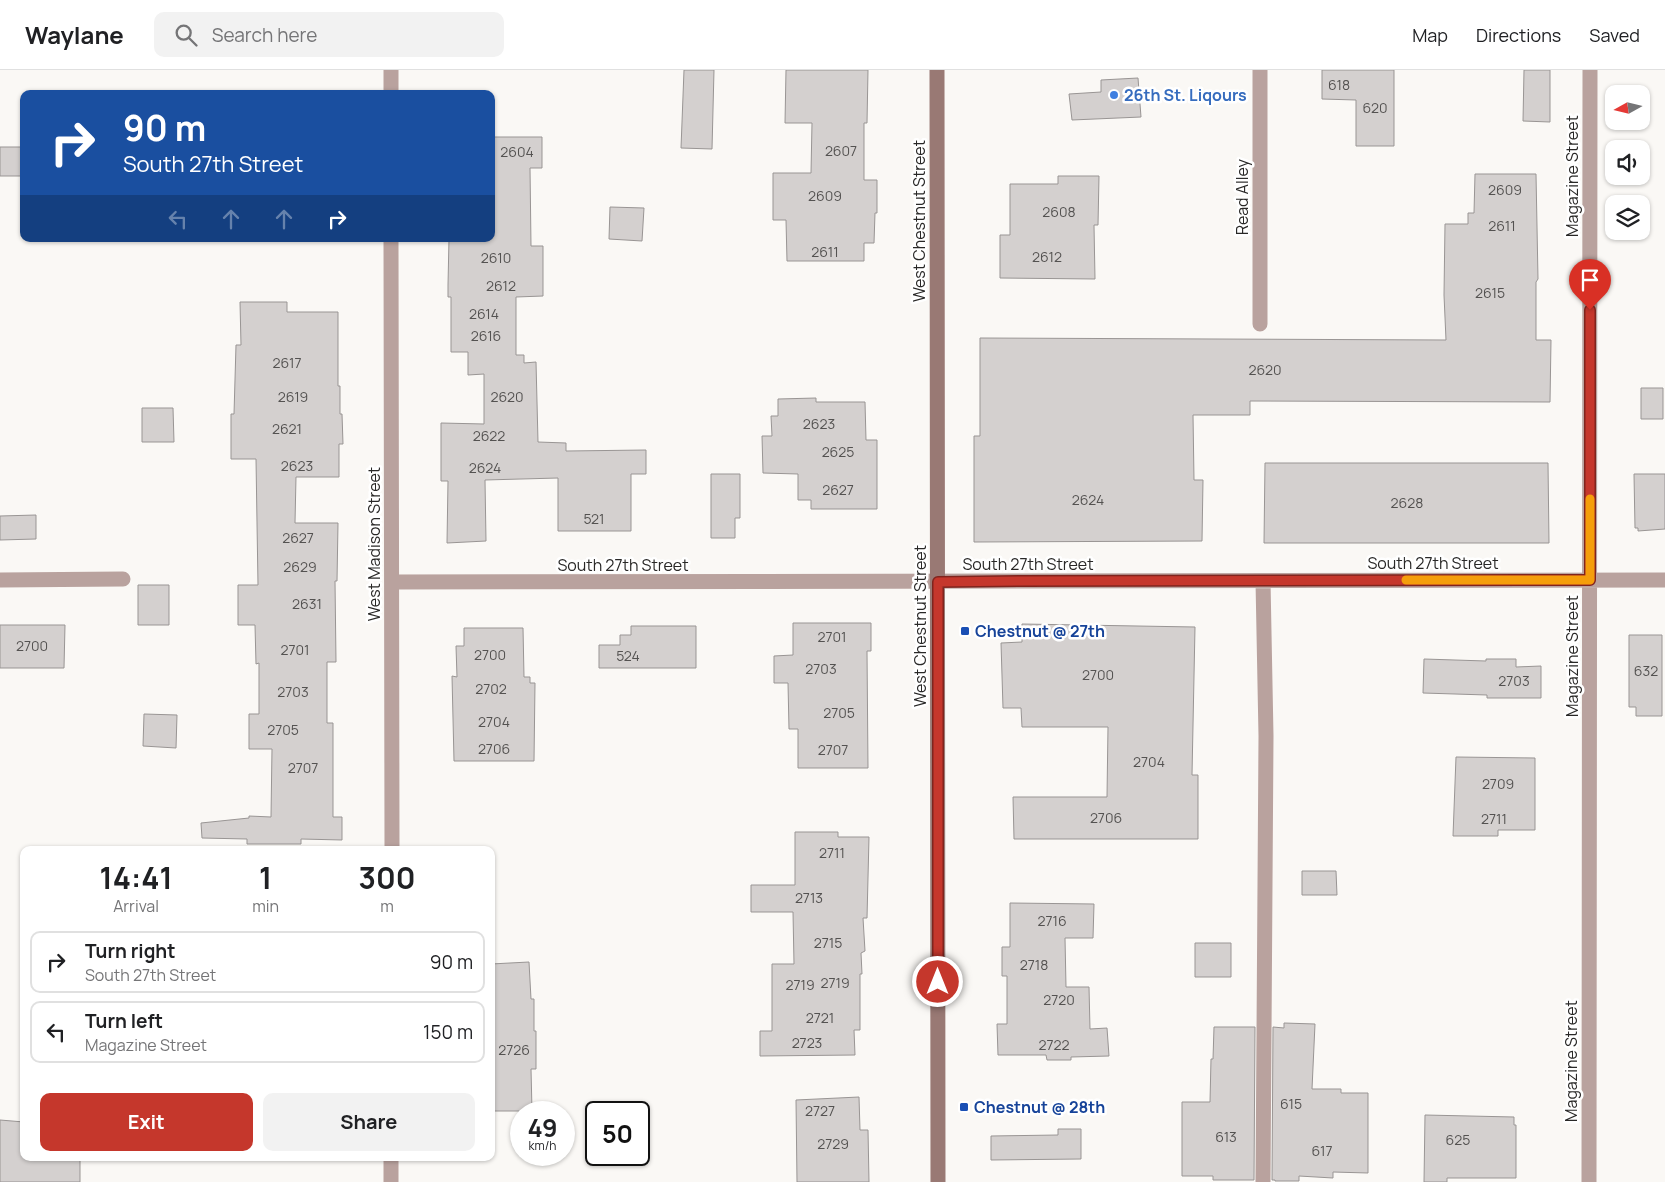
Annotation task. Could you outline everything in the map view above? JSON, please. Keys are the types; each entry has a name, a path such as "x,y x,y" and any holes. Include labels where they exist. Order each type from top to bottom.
{"main road":[{"name":"West Chestnut Street","path":"937,70 938,1182"}],"street":[{"path":"391,70 391,90"},
{"name":"Read Alley","path":"1260,70 1260,324"},
{"name":"Magazine Street","path":"1589,1182 1590,70"},
{"name":"West Madison Street","path":"391,242 392,846"},
{"path":"0,580 123,580"},
{"name":"South 27th Street","path":"392,582 1665,580"},
{"path":"1263,581 1266,736 1263,1182"},
{"path":"392,1161 392,1182"}],"building":[{"path":"684,70 714,70 712,149 681,148"},
{"path":"786,70 868,70 867,123 864,123 864,180 877,180 877,213 875,213 874,243 864,243 864,261 787,261 786,220 773,220 773,173 811,173 812,123 785,123"},
{"path":"1322,70 1394,70 1394,146 1356,146 1356,100 1322,99"},
{"path":"1524,70 1550,70 1550,122 1523,121"},
{"path":"1138,78 1141,117 1072,120 1069,94 1101,92 1101,80"},
{"path":"495,137 542,137 542,168 530,168 531,246 543,246 543,296 516,297 516,355 524,355 524,363 536,362 538,442 566,443 566,451 646,450 646,474 631,474 631,531 558,531 558,478 485,480 486,541 447,543 448,481 441,481 441,423 484,424 484,374 468,375 468,352 451,352 451,297 448,297 449,242 495,242"},
{"path":"0,147 20,147 20,176 0,176"},
{"path":"1475,174 1536,174 1538,279 1536,282 1536,340 1551,340 1550,402 1250,401 1250,415 1193,415 1194,480 1203,480 1202,541 974,542 974,436 980,436 980,338 1446,340 1444,295 1445,224 1468,224 1468,213 1474,213"},
{"path":"1058,176 1099,176 1098,225 1094,225 1095,279 1000,278 1000,235 1010,235 1010,184 1058,184"},
{"path":"610,207 644,208 642,241 609,239"},
{"path":"240,302 287,302 287,312 338,312 338,386 340,386 343,444 339,444 339,477 296,477 295,523 338,523 337,581 335,581 336,662 327,662 327,723 333,723 333,817 342,817 342,840 301,839 301,844 247,844 247,839 202,838 201,823 249,818 249,816 271,817 272,749 249,749 249,714 259,714 259,663 256,664 255,625 238,625 238,585 258,585 256,459 231,459 231,414 234,414 236,345 241,345"},
{"path":"1641,388 1663,388 1663,419 1641,419"},
{"path":"816,398 816,402 865,402 866,440 877,440 877,509 811,509 811,500 798,500 798,474 763,473 762,436 772,436 771,416 778,416 778,399"},
{"path":"142,408 173,408 174,442 142,442"},
{"path":"1265,463 1548,463 1549,543 1264,543"},
{"path":"711,474 740,474 740,518 735,518 735,538 711,538"},
{"path":"1634,474 1665,474 1665,529 1638,531 1638,528 1635,528"},
{"path":"36,515 36,539 0,540 0,516"},
{"path":"138,585 169,585 169,625 138,625"},
{"path":"793,623 871,623 871,651 867,651 868,768 798,768 798,729 789,729 788,683 774,683 774,656 793,655"},
{"path":"1022,624 1195,627 1192,775 1198,775 1198,839 1014,839 1013,797 1107,797 1108,727 1022,727 1021,708 1003,708 1001,643 1022,642"},
{"path":"0,625 65,625 64,668 0,668"},
{"path":"631,626 696,626 696,668 599,668 599,645 620,645 620,635 631,635"},
{"path":"464,628 523,628 524,677 530,677 530,683 535,683 534,761 454,761 452,676 457,677 456,646 464,646"},
{"path":"1629,635 1662,635 1662,716 1636,716 1636,707 1629,707"},
{"path":"1424,659 1486,661 1486,659 1516,659 1516,667 1541,666 1541,698 1487,698 1487,695 1423,693"},
{"path":"144,714 177,715 176,748 143,746"},
{"path":"1456,757 1535,758 1535,830 1498,830 1498,836 1453,836"},
{"path":"795,832 838,832 838,837 869,837 867,918 863,918 865,951 861,953 862,974 860,974 860,1030 854,1030 855,1055 760,1056 760,1031 772,1031 772,964 794,964 793,912 751,912 751,885 795,885"},
{"path":"1302,871 1336,871 1337,895 1302,895"},
{"path":"1010,903 1094,904 1093,938 1065,938 1066,987 1089,987 1090,1029 1107,1028 1109,1056 1071,1057 1071,1060 1047,1060 1046,1055 998,1055 997,1024 1007,1024 1007,976 1002,976 1002,947 1010,947"},
{"path":"1195,943 1231,943 1231,977 1195,977"},
{"path":"529,962 531,999 534,999 534,1031 536,1031 536,1069 531,1069 532,1101 510,1101 510,1111 495,1111 495,964"},
{"path":"1284,1023 1315,1024 1312,1089 1341,1089 1341,1093 1368,1093 1368,1173 1333,1172 1333,1178 1299,1176 1299,1181 1272,1180 1273,1027 1284,1028"},
{"path":"1214,1027 1255,1027 1254,1180 1213,1180 1213,1176 1182,1176 1182,1102 1210,1102"},
{"path":"859,1097 860,1130 868,1130 869,1182 797,1182 796,1100"},
{"path":"1425,1115 1514,1117 1514,1125 1516,1125 1516,1178 1447,1178 1447,1182 1424,1182"},
{"path":"0,1120 20,1122 20,1161 80,1161 80,1182 0,1182"},
{"path":"1058,1129 1081,1129 1081,1159 991,1160 991,1136 1058,1135"}],"slow traffic":[{"path":"1406,580 1590,580 1590,499"}],"place":[{"name":"26th St. Liqours","path":"1114,95"},
{"name":"Chestnut @ 27th","path":"965,631"},
{"name":"Chestnut @ 28th","path":"964,1107"}],"route":[{"path":"938,982 938,582 1590,580 1590,310"}]}
